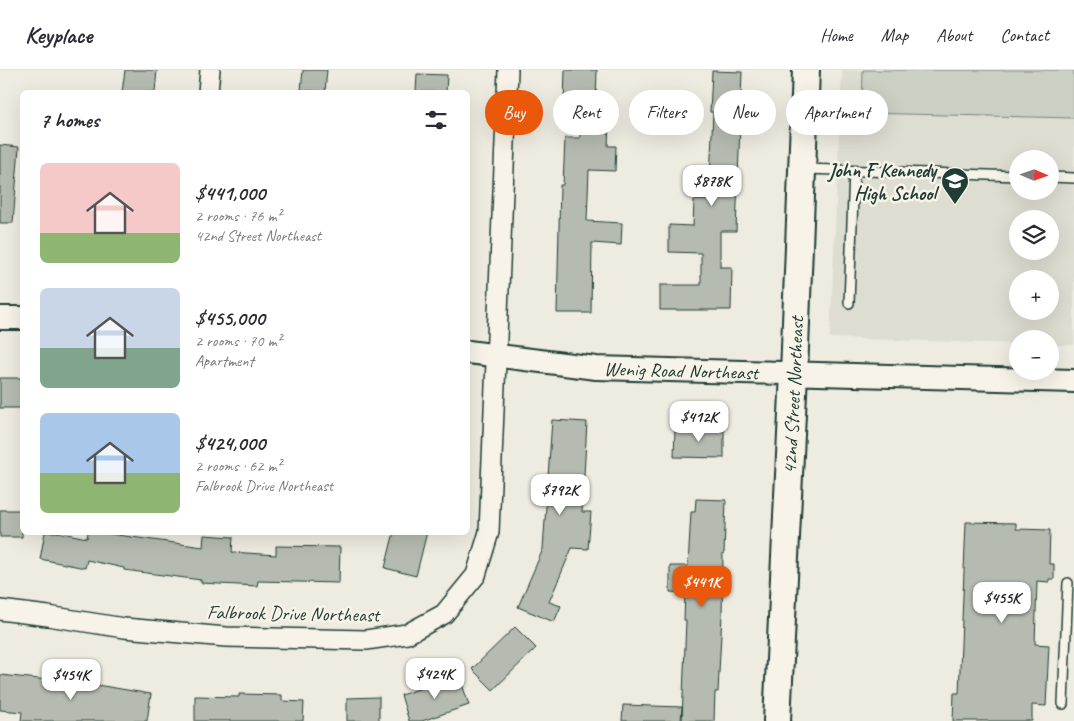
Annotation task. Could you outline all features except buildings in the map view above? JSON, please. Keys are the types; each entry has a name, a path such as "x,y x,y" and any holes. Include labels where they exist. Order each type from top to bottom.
{"main road":[{"name":"42nd Street Northeast","path":"777,721 806,70"}],"street":[{"path":"208,90 210,70"},
{"name":"Falbrook Drive Northeast","path":"0,610 124,628 226,637 366,640 407,634 444,614 476,575 490,532 508,70"},
{"path":"0,318 20,318"},
{"name":"Wenig Road Northeast","path":"470,352 596,368 1074,381"}],"lane":[{"path":"802,169 1009,176"},
{"path":"848,303 854,171"},
{"path":"1059,177 1074,178"},
{"path":"1064,704 1068,583"}],"shaded area":[{"name":"John F Kennedy High School","path":"842,70 1074,70 1074,345 1059,345 1059,330 1009,330 1009,344 830,338 839,135 888,135 888,90 841,90"},
{"path":"863,70 1074,70 1074,118 888,114 888,90 863,90"}],"place":[{"name":"John F Kennedy High School","path":"955,205"}]}
